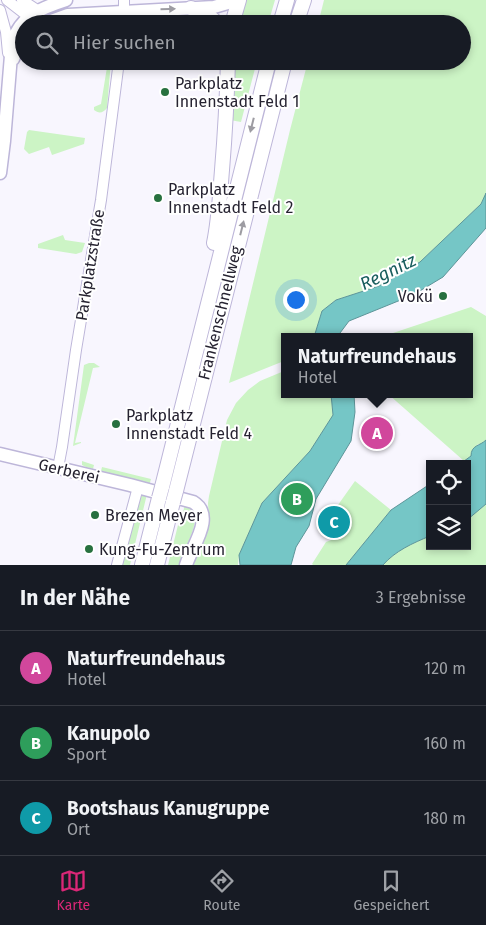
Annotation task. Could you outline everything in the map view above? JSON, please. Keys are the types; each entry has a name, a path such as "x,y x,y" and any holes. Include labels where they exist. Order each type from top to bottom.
{"highway":[{"path":"234,15 238,0"},
{"path":"283,15 288,0"},
{"path":"299,15 304,0"},
{"path":"191,8 208,15"},
{"path":"209,298 210,260 218,222 226,124 228,70"},
{"name":"Frankenschnellweg","path":"142,565 267,70"},
{"name":"Frankenschnellweg","path":"157,565 283,70"}],"main road":[{"path":"44,15 66,0"},
{"path":"68,15 214,7 238,0"},
{"path":"0,173 12,43 15,33"},
{"path":"10,70 15,57"},
{"name":"Gerberei","path":"0,454 193,502 200,508 204,518 186,565"}],"street":[{"path":"7,0 30,15"},
{"path":"22,0 33,15"},
{"path":"0,10 6,32 10,70"},
{"name":"Parkplatzstraße","path":"58,468 101,200 117,70"},
{"path":"117,565 138,487"}],"green space":[{"path":"247,0 275,0 271,15 239,15 241,3"},
{"path":"324,0 486,0 486,193 481,204 420,262 379,286 336,300 322,311 315,333 281,333 281,362 229,383 306,70 471,70 471,15 320,15"},
{"path":"107,70 110,70 107,108 102,112 94,110 94,107 101,104"},
{"path":"233,70 255,70 241,122 230,120"},
{"path":"29,130 85,138 84,144 52,155 49,147 29,154 24,149"},
{"path":"63,235 65,240 85,243 82,252 76,254 38,248 38,244"},
{"path":"471,307 486,316 486,440 482,444 478,444 471,456 463,460 393,398 473,398 473,333 393,333"},
{"path":"94,363 100,367 93,368 75,443 81,443 73,446 84,365"},
{"path":"281,372 281,398 331,398 333,415 310,451 262,503 239,555 238,565 190,565 209,521 209,496 227,420 236,403 260,381"},
{"path":"82,461 94,465 93,469 82,465"},
{"path":"102,467 151,479 149,486 132,479 101,471"},
{"path":"355,481 391,510 346,565 313,565 326,542 339,537 349,523 333,512"},
{"path":"142,493 147,494 130,565 120,565 139,495"},
{"path":"185,503 194,514 194,527 179,565 168,565 181,513 183,513"},
{"path":"486,504 486,565 383,565 399,552 426,538 426,550 471,550 471,517"}],"water":[{"path":"486,193 486,228 443,277 413,295 349,321 340,333 315,333 322,311 336,300 379,286 420,262 481,204"},
{"path":"331,398 354,398 355,412 351,441 316,499 309,526 296,547 291,565 240,565 239,555 262,503 310,451 333,415"},
{"path":"486,440 486,504 471,517 471,460 466,460 471,456 474,448"},
{"path":"426,487 426,538 399,552 383,565 346,565 391,510"}],"place":[{"name":"Parkplatz Innenstadt Feld 1","path":"165,92"},
{"name":"Parkplatz Innenstadt Feld 2","path":"158,198"},
{"name":"Vokü","path":"443,296"},
{"name":"Parkplatz Innenstadt Feld 4","path":"116,424"},
{"name":"Naturfreundehaus","path":"377,433"},
{"name":"Kanupolo","path":"297,499"},
{"name":"Brezen Meyer","path":"95,515"},
{"name":"Bootshaus Kanugruppe","path":"334,522"},
{"name":"Kung-Fu-Zentrum","path":"89,549"}],"water label":[{"name":"Regnitz","path":"388,272"}]}
